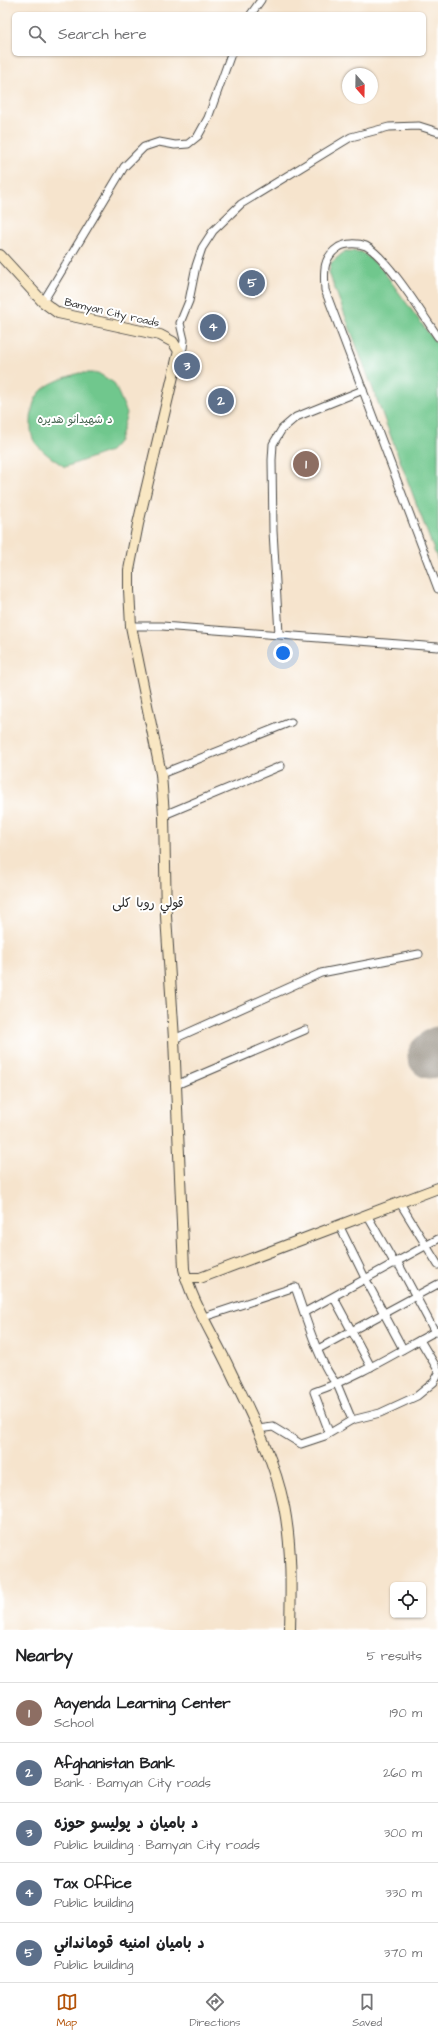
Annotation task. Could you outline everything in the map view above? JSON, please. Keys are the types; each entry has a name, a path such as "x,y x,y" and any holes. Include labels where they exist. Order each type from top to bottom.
{"street":[{"path":"252,12 261,0"},
{"path":"43,302 124,168 144,147 159,142 175,145 188,144 198,136 208,118 230,56"},
{"path":"290,1630 290,1547 284,1506 274,1469 258,1429 186,1278 180,1208 174,1039 166,916 164,815 161,774 131,626 129,570 138,524 179,351 182,348 184,340 180,323 189,301 196,266 202,248 212,231 241,204 351,137 389,127 420,126 438,132"},
{"path":"438,337 382,259 365,246 353,244 342,245 328,258 323,269 325,290 438,589"},
{"name":"Bamyan City roads","path":"0,255 43,302 58,313 160,335 173,342 179,351"},
{"path":"279,634 273,531 273,444 282,429 296,417 363,390"},
{"path":"131,626 162,626 279,634 438,647"},
{"path":"161,774 292,722"},
{"path":"164,815 281,766"},
{"path":"174,1039 321,973 419,954"},
{"path":"176,1085 305,1030"},
{"path":"186,1278 200,1278 438,1189"},
{"path":"400,1203 438,1265"},
{"path":"329,1432 314,1392 337,1384 437,1331 367,1215"},
{"path":"339,1225 366,1280 403,1349"},
{"path":"305,1312 334,1298 438,1240"},
{"path":"318,1349 385,1315 438,1284"},
{"path":"204,1317 295,1287 318,1349 337,1384 352,1420"},
{"path":"334,1298 371,1367"},
{"path":"420,1340 438,1370"},
{"path":"258,1429 274,1427 301,1444 325,1436 329,1432 352,1420 380,1413 417,1396 434,1382 438,1376"}],"green space":[{"path":"345,251 362,252 381,268 438,346 438,561 329,273 331,263"},
{"name":"د شهیدانو هدیره","path":"79,373 98,373 114,383 127,413 119,441 110,451 65,467 44,452 34,441 31,429 32,411 38,394 44,389 59,380"}],"runway":[{"path":"430,1056 438,1049"}],"place":[{"name":"د بامیان امنیه قومانداني","path":"252,283"},
{"name":"Tax Office","path":"213,327"},
{"name":"د بامیان د پولیسو حوزه","path":"187,366"},
{"name":"Afghanistan Bank","path":"221,401"},
{"name":"Aayenda Learning Center","path":"306,464"}],"district":[{"name":"قولي روبا کلی","path":"148,902"}]}
